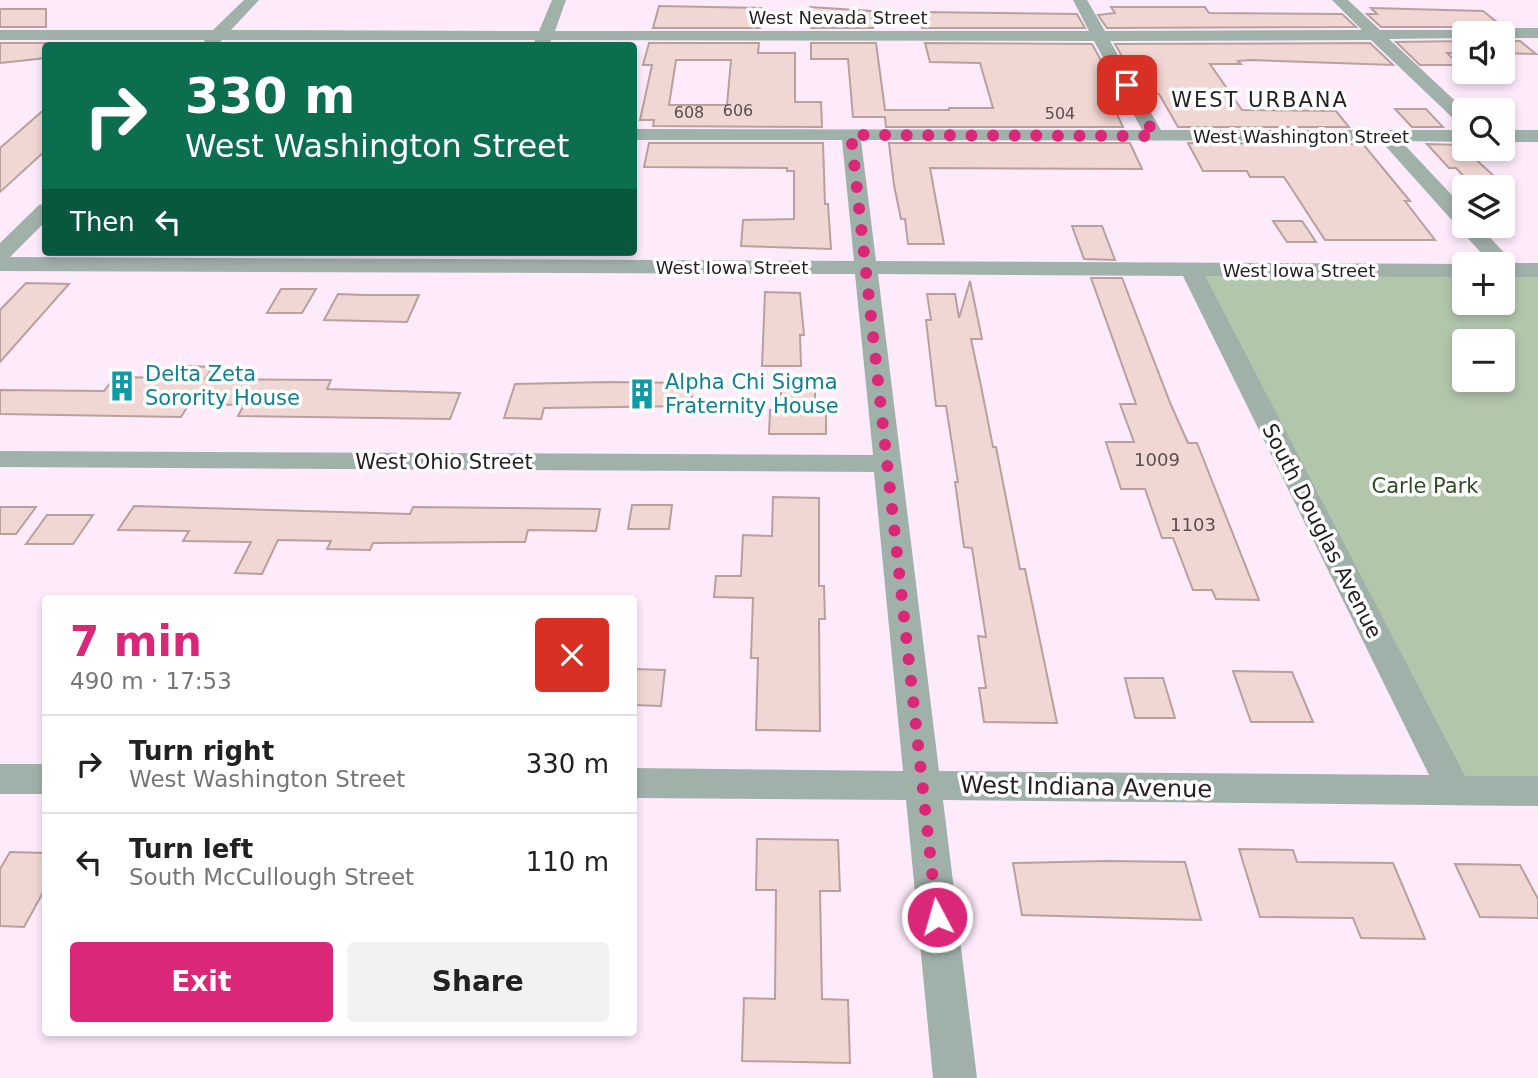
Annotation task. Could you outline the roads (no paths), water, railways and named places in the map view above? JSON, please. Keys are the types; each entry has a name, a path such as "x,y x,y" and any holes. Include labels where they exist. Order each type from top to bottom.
{"street":[{"path":"213,40 252,0"},
{"path":"542,40 559,0"},
{"path":"1080,0 1155,136"},
{"path":"1339,0 1452,108"},
{"name":"West Nevada Street","path":"0,35 213,40 542,40 1452,33"},
{"path":"1515,33 1538,33"},
{"name":"West Washington Street","path":"637,134 1452,136"},
{"path":"851,135 955,1078"},
{"path":"1386,136 1452,209"},
{"path":"1515,136 1538,136"},
{"path":"0,255 42,213"},
{"path":"1478,238 1491,252"},
{"name":"West Iowa Street","path":"0,264 1452,270"},
{"path":"1515,268 1538,270"},
{"name":"South Douglas Avenue","path":"1191,270 1455,791"},
{"name":"West Ohio Street","path":"0,459 887,464"},
{"path":"0,779 42,779"},
{"name":"West Indiana Avenue","path":"637,783 1538,791"}],"place":[{"name":"Delta Zeta Sorority House","path":"122,386"},
{"name":"Alpha Chi Sigma Fraternity House","path":"642,394"}],"district":[{"name":"WEST URBANA","path":"1260,100"}],"park label":[{"name":"Carle Park","path":"1425,486"}]}
